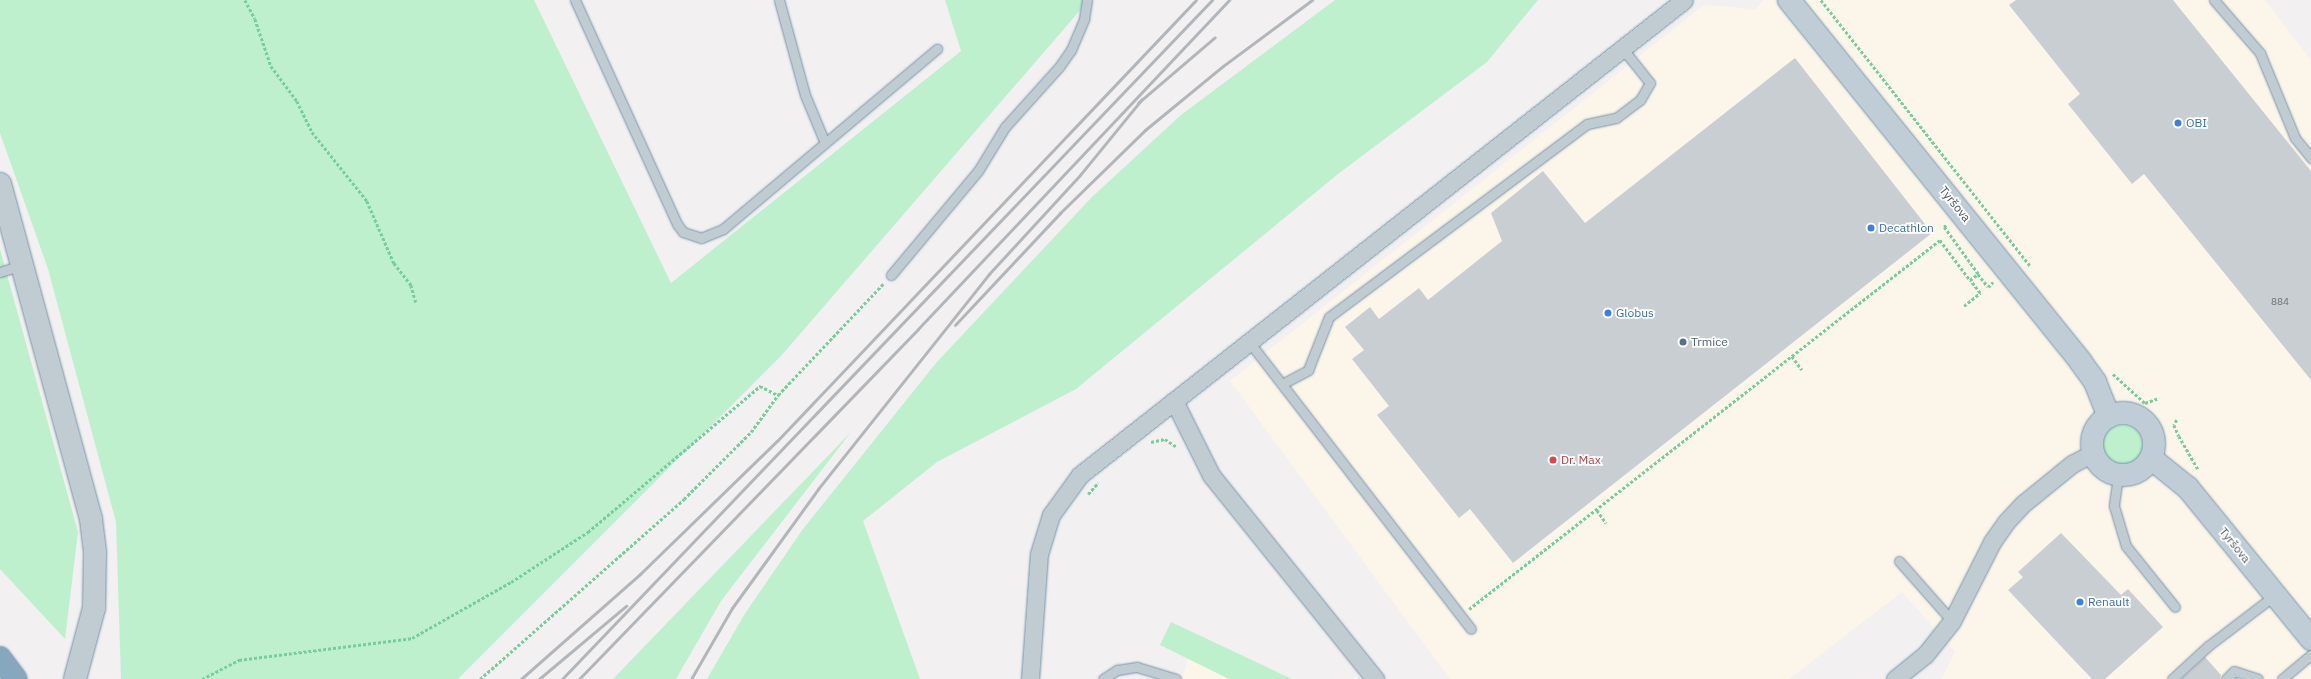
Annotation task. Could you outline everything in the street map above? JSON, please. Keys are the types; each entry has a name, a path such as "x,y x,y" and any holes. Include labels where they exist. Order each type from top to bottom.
{"highway":[{"path":"0,658 16,679"}],"main road":[{"name":"Tyršova","path":"1789,0 2080,361 2095,382 2109,416"},
{"path":"2130,414 2148,424 2155,441 2152,459 2133,474 2118,476 2107,472 2093,453 2096,428 2109,416 2130,414"},
{"name":"Tyršova","path":"2152,459 2188,488 2311,639"}],"street":[{"path":"1030,679 1039,554 1051,515 1080,475 1250,343 1684,0"},
{"path":"0,184 23,264 91,519 95,553 94,608 75,679"},
{"path":"1174,401 1211,475 1375,679"},
{"path":"1894,679 1925,655 1952,621 1992,542 2006,522 2048,484 2093,453"}],"lane":[{"path":"575,0 683,232 701,238 723,229 937,49"},
{"path":"778,0 805,95 825,143"},
{"path":"891,275 978,171 1005,127 1063,61 1084,19 1087,0"},
{"path":"2214,0 2260,53 2295,138 2311,158"},
{"path":"1282,384 1308,370 1329,317 1587,124 1616,118 1640,100 1650,83 1623,49"},
{"path":"0,272 23,264"},
{"path":"1250,343 1471,629"},
{"path":"2118,476 2114,506 2126,546 2175,607"},
{"path":"1898,560 1952,621"},
{"path":"2172,679 2208,646 2276,595"},
{"path":"2282,679 2311,655"},
{"path":"1103,679 1117,670 1138,667 1176,679"},
{"path":"2226,679 2234,671 2258,679"}],"path":[{"path":"244,0 256,19 271,66 297,101 312,132 366,200 394,263 411,285 416,302"},
{"path":"1821,0 2035,272"},
{"path":"1944,227 1988,287"},
{"path":"1461,616 1940,240 1980,293 1964,306"},
{"path":"1970,280 1978,274"},
{"path":"480,679 684,499 751,432 778,395 891,275"},
{"path":"1792,356 1802,370"},
{"path":"2107,370 2145,403 2159,398"},
{"path":"202,679 239,660 412,638 511,582 588,532 760,386 778,395"},
{"path":"2177,420 2174,425 2179,436 2203,476"},
{"path":"1144,445 1165,440 1181,451"},
{"path":"1086,497 1105,478"},
{"path":"1597,510 1606,523"}],"shaded area":[{"path":"1764,0 2265,0 2311,60 2311,679 1941,679 1955,652 1902,592 1789,679 1450,679 1230,381 1704,5 1755,9"},
{"path":"1188,658 1229,679 1166,679 1184,673"}],"green space":[{"path":"0,0 534,0 671,283 961,51 945,0 1089,0 781,356 458,679 121,679 116,522 48,269 0,133"},
{"path":"1335,0 1538,0 1487,62 1338,174 1076,389 937,462 863,521 920,679 707,679 744,615 803,529 936,363 1092,197 1181,115"},
{"path":"0,249 78,532 65,639 0,569"},
{"path":"2127,425 2134,428 2140,434 2143,445 2142,453 2134,462 2127,465 2119,465 2112,462 2104,453 2103,441 2106,434 2115,426"},
{"path":"851,432 721,601 676,679 613,679"},
{"path":"1171,622 1292,679 1229,679 1160,645"}],"building":[{"name":"OBI","path":"2016,0 2173,0 2311,171 2311,380 2144,174 2132,184 2068,104 2080,94 2009,5"},
{"name":"Globus","path":"1795,58 1932,233 1513,563 1470,509 1459,518 1377,415 1389,406 1352,359 1364,350 1345,327 1370,307 1379,319 1419,288 1428,300 1502,241 1491,213 1543,171 1585,223"},
{"name":"Renault","path":"2061,533 2121,595 2128,589 2163,627 2105,679 2092,679 2008,590 2023,577 2018,572"},
{"path":"2205,657 2221,675 2220,679 2181,679"}],"railway":[{"path":"521,679 640,574 777,441 1196,0"},
{"path":"562,679 1212,0"},
{"path":"579,679 918,329 1229,0"},
{"path":"955,325 1060,213 1145,130 1223,66 1312,0"},
{"path":"1138,103 1215,37"},
{"path":"691,679 732,608 818,489 989,274 1080,175 1142,99"},
{"path":"539,679 626,606"}],"place":[{"name":"OBI","path":"2178,123"},
{"name":"Decathlon","path":"1871,228"},
{"name":"Globus","path":"1608,313"},
{"name":"Trmice","path":"1683,342"},
{"name":"Dr. Max","path":"1553,460"},
{"name":"Renault","path":"2080,602"}]}
